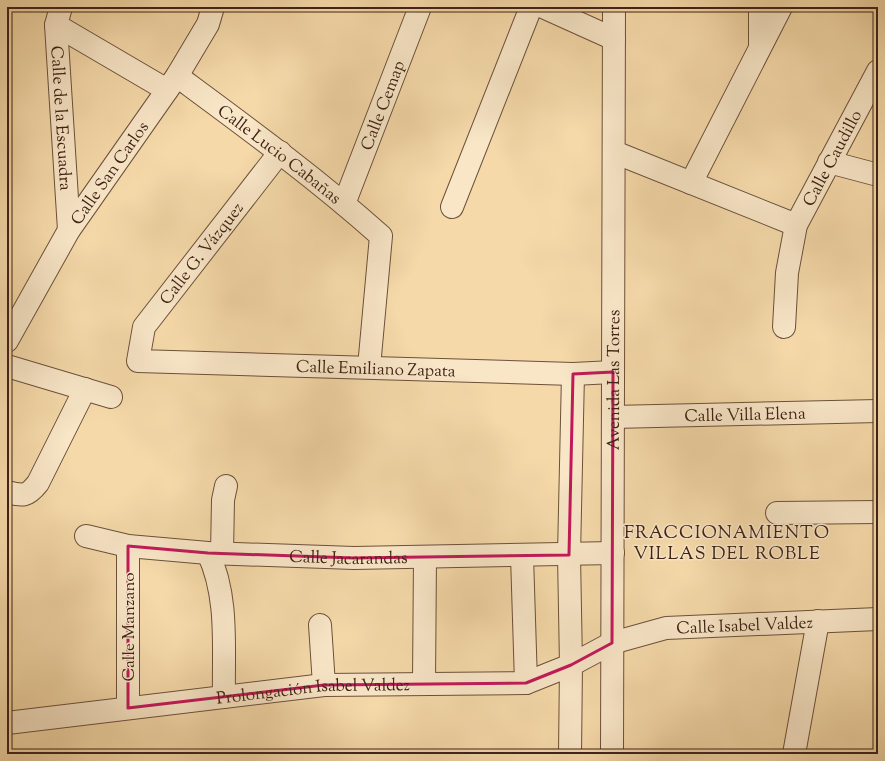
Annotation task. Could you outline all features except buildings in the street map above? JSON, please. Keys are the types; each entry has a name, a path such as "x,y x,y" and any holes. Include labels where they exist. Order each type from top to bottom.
{"street":[{"name":"Calle San Carlos","path":"7,341 69,230 172,83 208,24 213,7"},
{"name":"Calle Cemap","path":"344,204 420,7"},
{"path":"452,206 531,7"},
{"path":"543,7 614,39"},
{"name":"Avenida Las Torres","path":"612,754 614,7"},
{"path":"760,7 760,49"},
{"path":"691,183 781,7"},
{"name":"Calle Lucio Cabañas","path":"58,16 172,83 280,152 381,236 369,368"},
{"name":"Calle de la Escuadra","path":"58,16 69,230"},
{"name":"Calle Caudillo","path":"784,327 787,273 796,224 878,71"},
{"name":"Calle G. Vázquez","path":"138,361 144,327 280,152"},
{"path":"614,152 796,224"},
{"path":"829,162 878,175"},
{"name":"Calle Emiliano Zapata","path":"138,361 572,374 613,372"},
{"path":"7,366 111,397"},
{"path":"570,754 571,665 569,555 572,374"},
{"path":"7,492 20,496 30,493 38,483 85,389"},
{"name":"Calle Villa Elena","path":"613,416 878,411"},
{"path":"224,697 222,605 216,570 215,553 226,486"},
{"path":"777,513 878,512"},
{"name":"Calle Jacarandas","path":"86,536 128,546 215,553 354,558 522,556 613,553"},
{"name":"Calle Manzano","path":"128,546 128,708"},
{"path":"522,556 526,683"},
{"path":"424,683 425,557"},
{"name":"Calle Isabel Valdez","path":"612,643 666,628 878,619"},
{"path":"794,754 818,621"},
{"path":"320,625 324,685"},
{"name":"Prolongación Isabel Valdez","path":"7,723 324,685 526,683 571,665 612,643"}],"highlighted area":[{"path":"613,372 612,643 571,665 526,683 324,685 128,708 128,546 208,553 354,558 569,555 573,374"}],"district":[{"name":"FRACCIONAMIENTO VILLAS DEL ROBLE","path":"727,542"}]}
